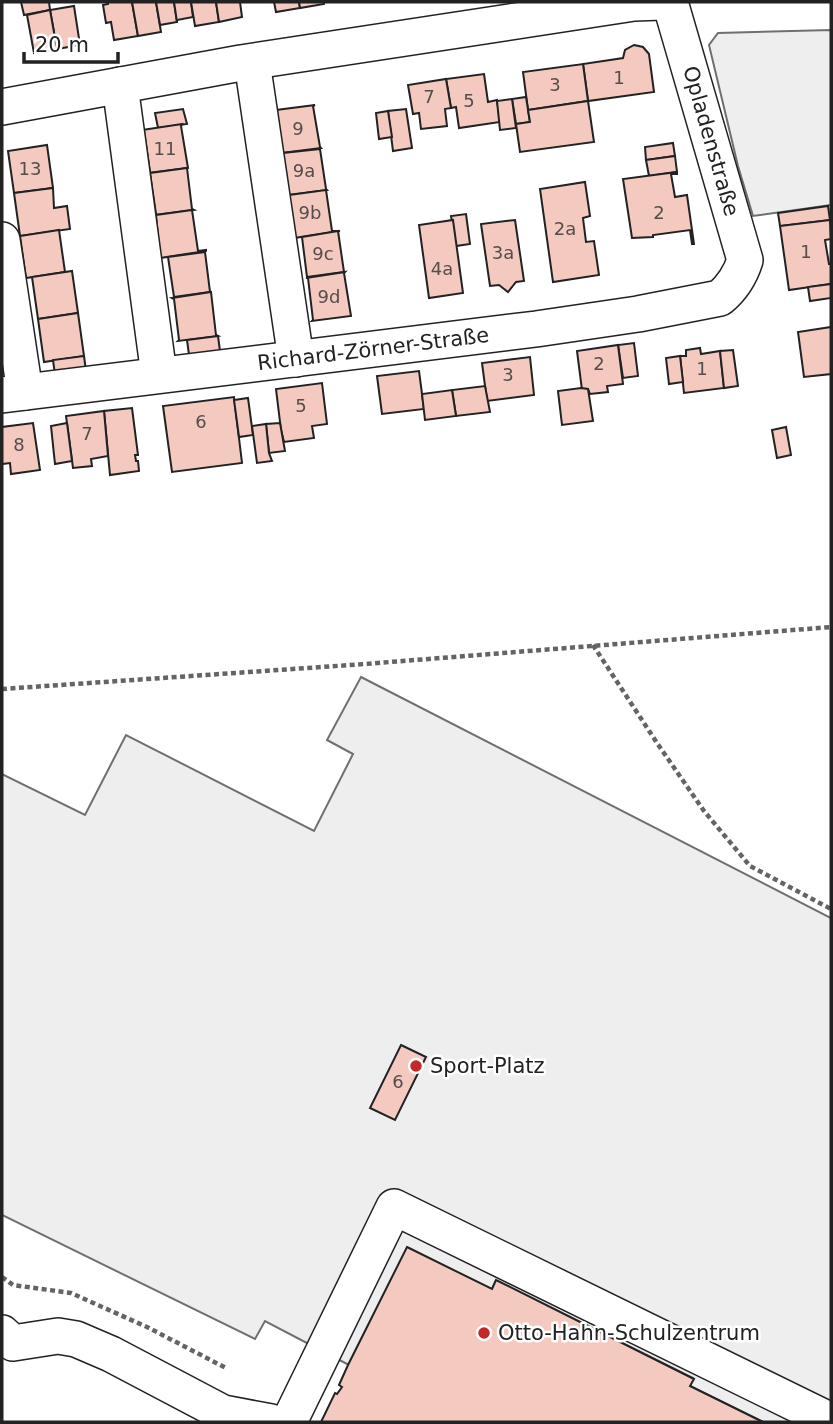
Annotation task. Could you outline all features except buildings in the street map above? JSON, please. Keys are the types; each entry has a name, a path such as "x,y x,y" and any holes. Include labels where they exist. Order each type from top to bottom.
{"street":[{"path":"2,107 252,62 643,2"},
{"name":"Opladenstraße","path":"670,2 746,260 738,279"},
{"path":"252,62 296,359"},
{"path":"120,85 159,375"},
{"path":"2,240 13,393"},
{"name":"Richard-Zörner-Straße","path":"13,393 536,329 671,308 720,298 738,279"},
{"path":"289,1422 394,1207 831,1421"},
{"path":"7,1338 58,1336 76,1339 111,1354 223,1413 271,1422"}],"path":[{"path":"2,689 365,664 831,627"},
{"path":"593,645 704,811 750,866 831,909"}],"shaded area":[{"path":"831,30 831,205 753,216 709,45 718,33"},
{"name":"Sport-Platz","path":"361,677 831,918 831,1422 763,1422 690,1386 693,1378 496,1280 492,1289 349,1365 265,1321 255,1339 2,1215 2,774 85,815 126,735 314,831 353,754 327,740"}],"place":[{"name":"Sport-Platz","path":"416,1066"},
{"name":"Otto-Hahn-Schulzentrum","path":"484,1333"}]}
